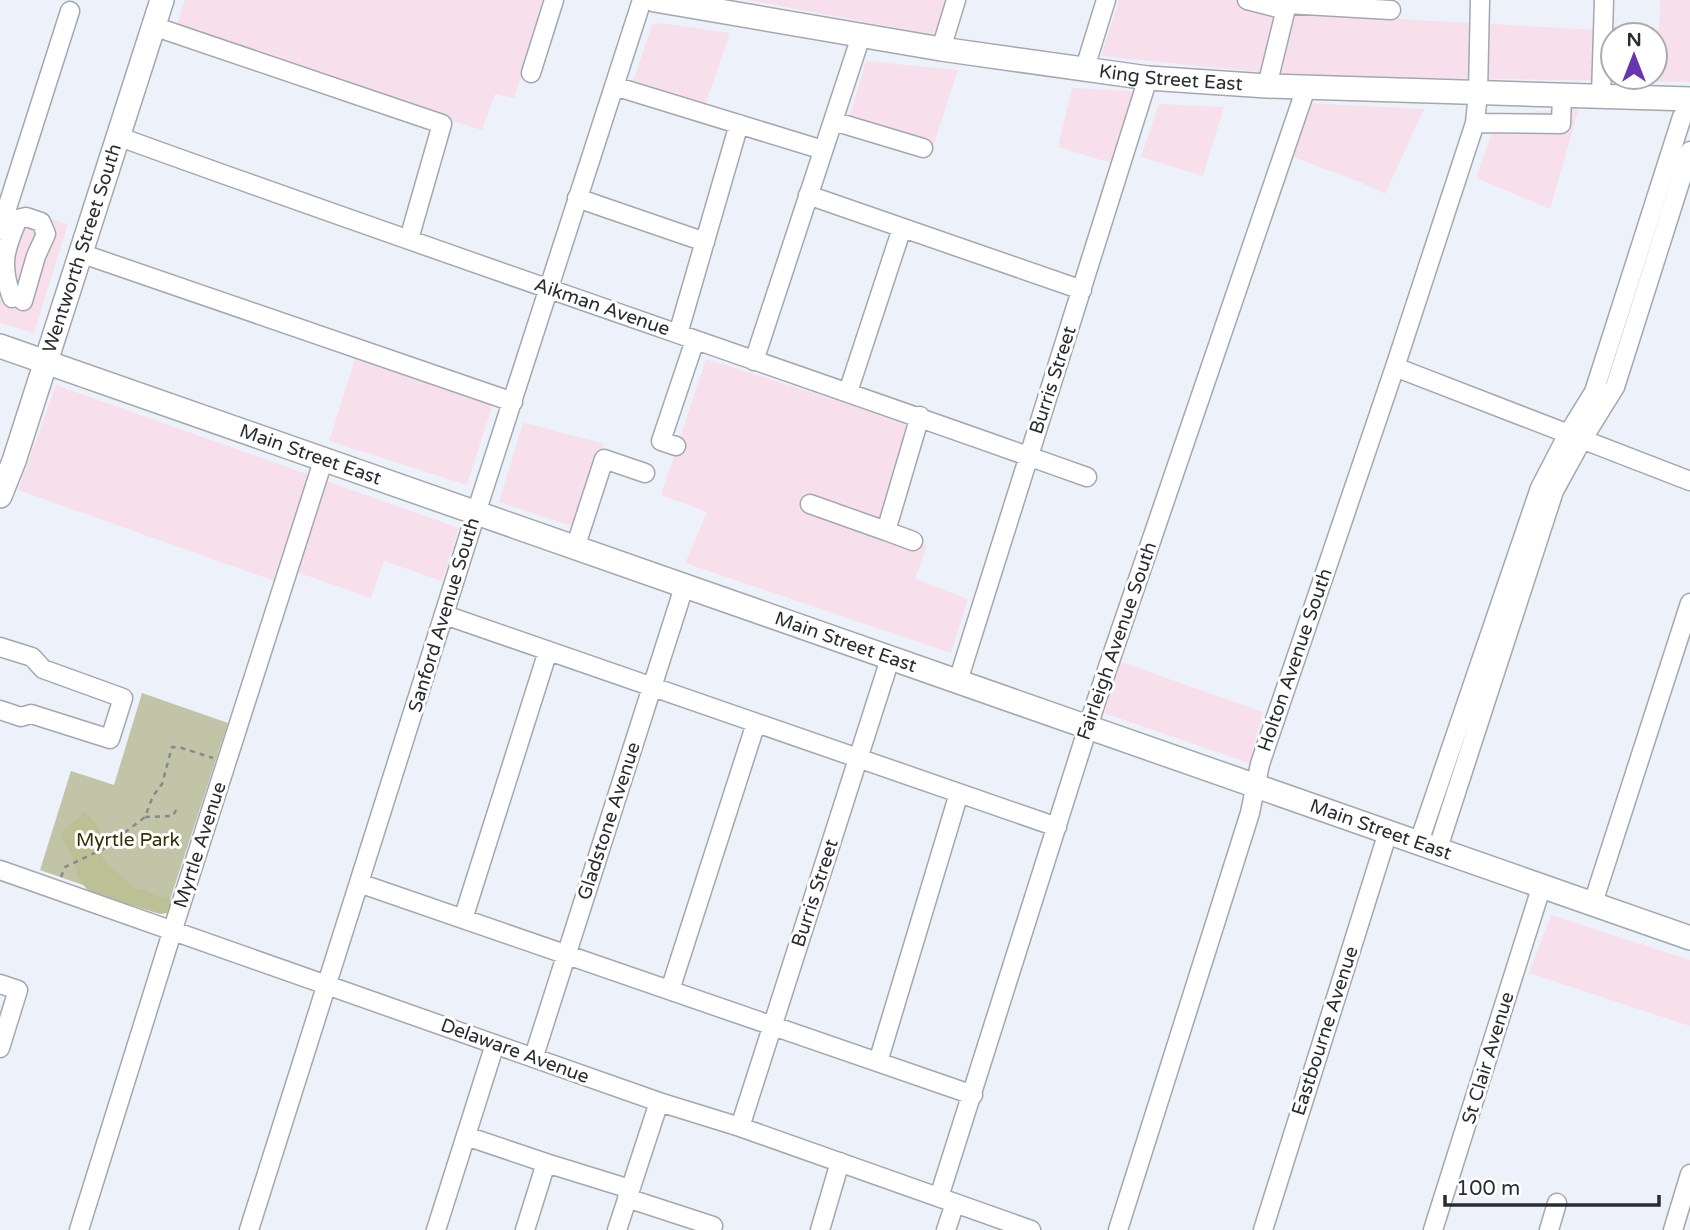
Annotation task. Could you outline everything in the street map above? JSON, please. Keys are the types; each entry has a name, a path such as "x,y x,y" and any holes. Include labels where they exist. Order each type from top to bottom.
{"main road":[{"name":"Wentworth Street South","path":"0,496 14,461 162,0"},
{"name":"King Street East","path":"655,0 940,50 1148,78 1306,88 1690,99"},
{"name":"Main Street East","path":"0,346 1690,938"}],"street":[{"path":"531,73 554,0"},
{"name":"Sanford Avenue South","path":"249,1230 642,0"},
{"path":"940,50 956,0"},
{"path":"1084,71 1106,0"},
{"path":"1247,0 1287,5 1391,10"},
{"name":"Holton Avenue South","path":"1118,1230 1250,813 1260,764 1475,124 1480,0"},
{"path":"1601,96 1604,0"},
{"path":"1267,86 1287,5"},
{"path":"0,230 70,11"},
{"path":"153,26 442,124 409,239"},
{"path":"754,360 861,36"},
{"name":"Burris Street","path":"958,681 1148,78"},
{"path":"614,86 823,150"},
{"name":"Fairleigh Avenue South","path":"946,1230 947,1200 973,1095 1088,727 1306,88"},
{"path":"1519,94 1519,123"},
{"path":"1475,124 1562,124 1562,95"},
{"path":"1429,845 1498,634 1540,488 1602,395 1672,177 1682,117 1690,108"},
{"path":"833,121 923,148"},
{"path":"676,446 661,440 705,243 739,124"},
{"name":"Aikman Avenue","path":"117,136 686,337 920,416 1087,477"},
{"path":"1672,177 1690,151"},
{"path":"808,195 1083,290"},
{"path":"578,198 705,243"},
{"path":"848,392 902,228"},
{"path":"80,253 513,402"},
{"path":"1395,367 1690,481"},
{"path":"886,531 920,416"},
{"path":"575,548 604,459 645,473"},
{"name":"Myrtle Avenue","path":"79,1230 323,461"},
{"path":"810,504 913,541"},
{"name":"Gladstone Avenue","path":"534,1056 684,587"},
{"path":"1593,903 1690,603"},
{"path":"445,615 1057,827"},
{"path":"0,647 80,674"},
{"path":"463,919 548,651"},
{"path":"21,717 31,713 110,739 124,698 43,668 32,657"},
{"name":"Burris Street","path":"740,1127 890,659"},
{"path":"0,710 59,731"},
{"path":"670,990 756,723"},
{"path":"878,1062 959,793"},
{"name":"Eastbourne Avenue","path":"1262,1230 1388,832"},
{"name":"Delaware Avenue","path":"0,870 1031,1230"},
{"path":"359,883 973,1095"},
{"name":"St Clair Avenue","path":"1433,1230 1542,885"},
{"path":"0,984 18,990 0,1048"},
{"path":"436,1230 495,1044"},
{"path":"617,1230 659,1102"},
{"path":"466,1136 546,1163 716,1229"},
{"path":"820,1230 840,1162"},
{"path":"525,1230 546,1163"},
{"path":"1673,1230 1690,1174"},
{"path":"1549,1230 1557,1203"}],"path":[{"path":"57,889 65,867 103,849 145,817 153,796 162,785 172,747 226,762"},
{"path":"145,817 173,816 176,810"}],"shaded area":[{"path":"185,0 548,1 514,98 495,94 482,130 305,76 175,30"},
{"path":"747,0 946,0 936,35"},
{"path":"1119,0 1234,0 1296,9 1299,2 1399,5 1399,19 1599,30 1599,81 1296,76 1101,56"},
{"path":"1660,0 1690,0 1690,82 1669,82 1669,21 1659,21"},
{"path":"661,23 730,33 705,106 632,84 652,25"},
{"path":"866,61 958,70 931,153 848,122"},
{"path":"1072,88 1133,91 1114,164 1058,147"},
{"path":"1308,103 1424,109 1385,194 1293,157"},
{"path":"1159,104 1224,107 1203,176 1141,157"},
{"path":"1579,108 1550,209 1476,178 1498,115"},
{"path":"12,207 68,224 34,333 0,323 0,245"},
{"path":"356,356 494,400 467,485 329,441"},
{"path":"706,359 925,428 891,533 927,546 915,579 968,599 951,653 685,563 707,512 661,495"},
{"path":"56,385 459,528 442,581 384,561 371,598 285,568 280,583 18,490"},
{"path":"523,422 604,444 575,527 499,502"},
{"path":"1121,662 1263,712 1249,763 1104,713"},
{"path":"1551,915 1690,960 1690,1026 1529,973"}],"green space":[{"name":"Myrtle Park","path":"142,693 228,723 168,906 157,911 40,870 71,771 114,785"},
{"path":"84,812 98,827 103,859 136,890 146,889 156,896 168,896 173,903 169,913 160,914 92,893 83,884 70,851 60,836"}]}
